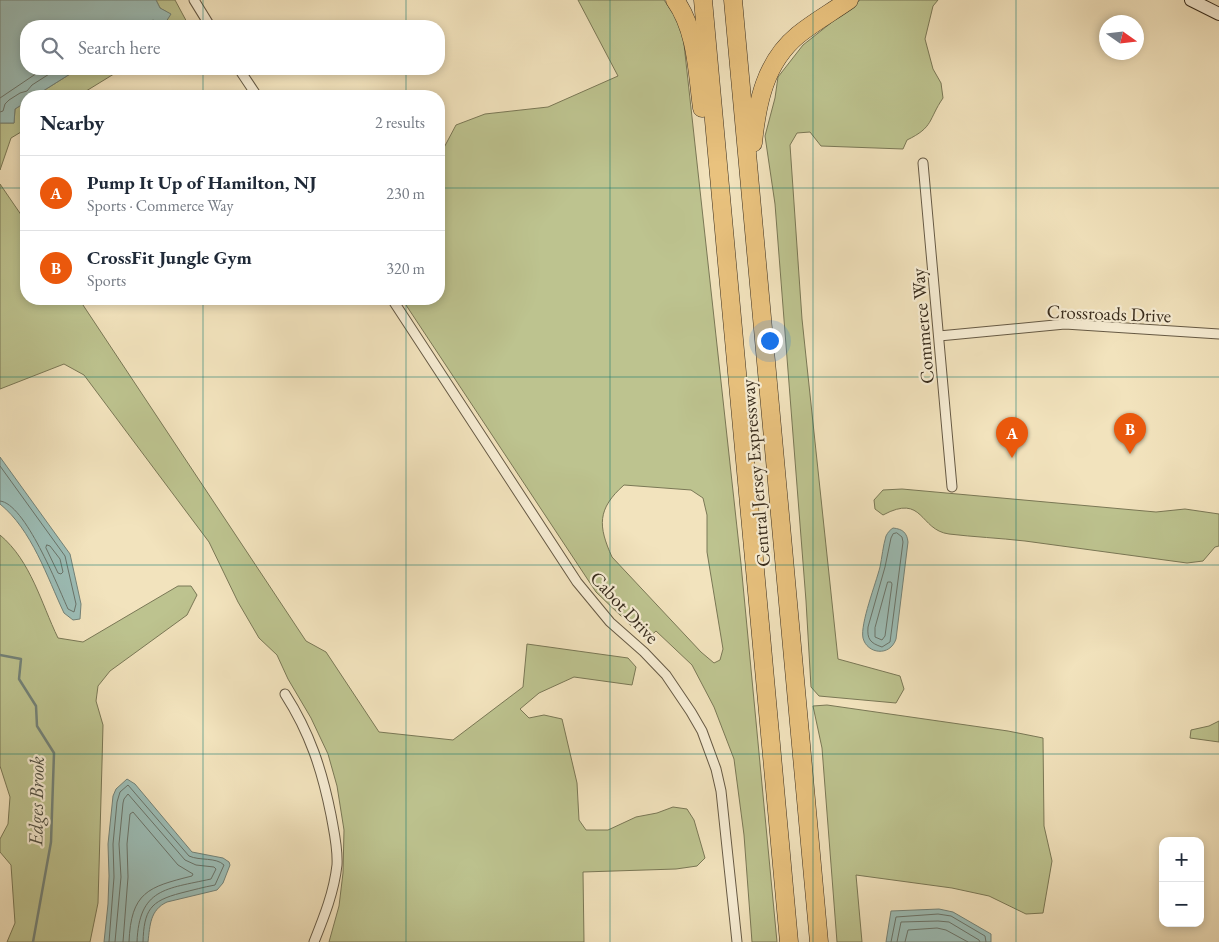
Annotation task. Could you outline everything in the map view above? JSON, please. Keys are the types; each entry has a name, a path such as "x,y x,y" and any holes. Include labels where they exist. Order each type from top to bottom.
{"highway":[{"path":"675,0 684,15 692,41 733,330"},
{"name":"Central Jersey Expressway","path":"703,0 789,942"},
{"name":"Central Jersey Expressway","path":"733,0 819,942"},
{"path":"763,328 753,169 754,131 762,92 770,69 788,44 848,0"}],"street":[{"path":"194,0 206,20"},
{"path":"1191,0 1219,14"},
{"path":"243,75 253,90"},
{"name":"Commerce Way","path":"923,163 952,487"},
{"name":"Cabot Drive","path":"396,305 577,582 610,622 644,652 666,675 691,712 709,748 721,791 737,942"},
{"name":"Crossroads Drive","path":"939,336 1066,324 1219,334"},
{"path":"285,694 307,733 318,759 337,850 335,876 314,942"}],"green space":[{"path":"156,0 175,0 186,20 153,20 170,14 160,8"},
{"path":"578,0 664,0 682,26 741,564 777,942 752,942 744,835 734,759 714,707 692,665 656,631 646,640 596,592 406,305 445,305 445,146 456,125 485,114 548,107 618,76","holes":["624,485 691,490 703,498 707,515 707,552 723,649 720,660 714,663 701,652 612,557 607,546 603,527 605,510 615,494"]},
{"path":"860,0 938,0 933,6 925,39 933,69 941,83 943,98 930,122 922,131 907,140 903,149 821,146 810,132 797,133 790,145 802,319 838,659 900,676 904,689 896,703 819,696 811,687 775,204 765,136 775,98 778,77 803,45"},
{"path":"68,75 112,75 88,90 45,90"},
{"path":"20,106 20,133 11,138 0,170 0,123 14,123 15,109"},
{"path":"0,184 20,213 20,305 83,305 306,641 326,652 379,732 453,740 523,687 527,644 628,658 636,667 632,685 574,677 539,693 520,709 529,718 544,715 562,719 577,783 579,820 586,830 608,830 636,817 657,813 673,807 687,809 694,820 705,858 697,866 676,869 583,872 584,942 329,942 339,906 343,873 344,830 337,786 328,754 277,655 259,638 238,602 209,542 84,375 64,364 0,389"},
{"path":"902,489 1156,512 1185,509 1219,514 1219,546 1215,547 1203,561 1187,563 1025,541 949,534 939,531 914,510 906,508 896,509 883,515 875,509 874,500 883,490"},
{"path":"0,535 20,557 34,583 58,638 83,642 178,586 191,586 197,595 187,615 110,671 98,686 96,701 103,725 98,903 90,942 7,942 15,923 11,865 0,852 0,839 8,824 10,797 0,766"},
{"path":"827,705 1008,731 1043,738 1044,826 1052,861 1043,913 1026,914 989,896 952,888 856,875 862,942 837,942 822,748 813,706"},
{"path":"1219,721 1219,742 1190,738 1191,730 1209,726"}],"water":[{"path":"0,0 156,0 160,8 171,14 167,20 20,20 20,75 68,75 45,90 20,90 20,106 15,109 14,123 0,123"},
{"path":"0,457 70,554 81,604 80,619 73,620 64,613 30,540 0,504"},
{"path":"893,528 904,532 908,542 896,639 889,649 879,651 874,650 865,643 863,638 864,623 880,567 886,536"},
{"path":"127,779 135,784 192,852 223,858 230,865 223,883 217,890 161,905 152,919 148,942 104,942 108,904 108,844 113,796 116,789"},
{"path":"939,909 953,912 991,934 991,942 886,942 891,911"}],"waterway":[{"name":"Edges Brook","path":"0,655 21,659 19,679 36,706 37,726 54,753 51,842 33,942"}],"place":[{"name":"CrossFit Jungle Gym","path":"1130,454"},
{"name":"Pump It Up of Hamilton, NJ","path":"1012,458"}]}
